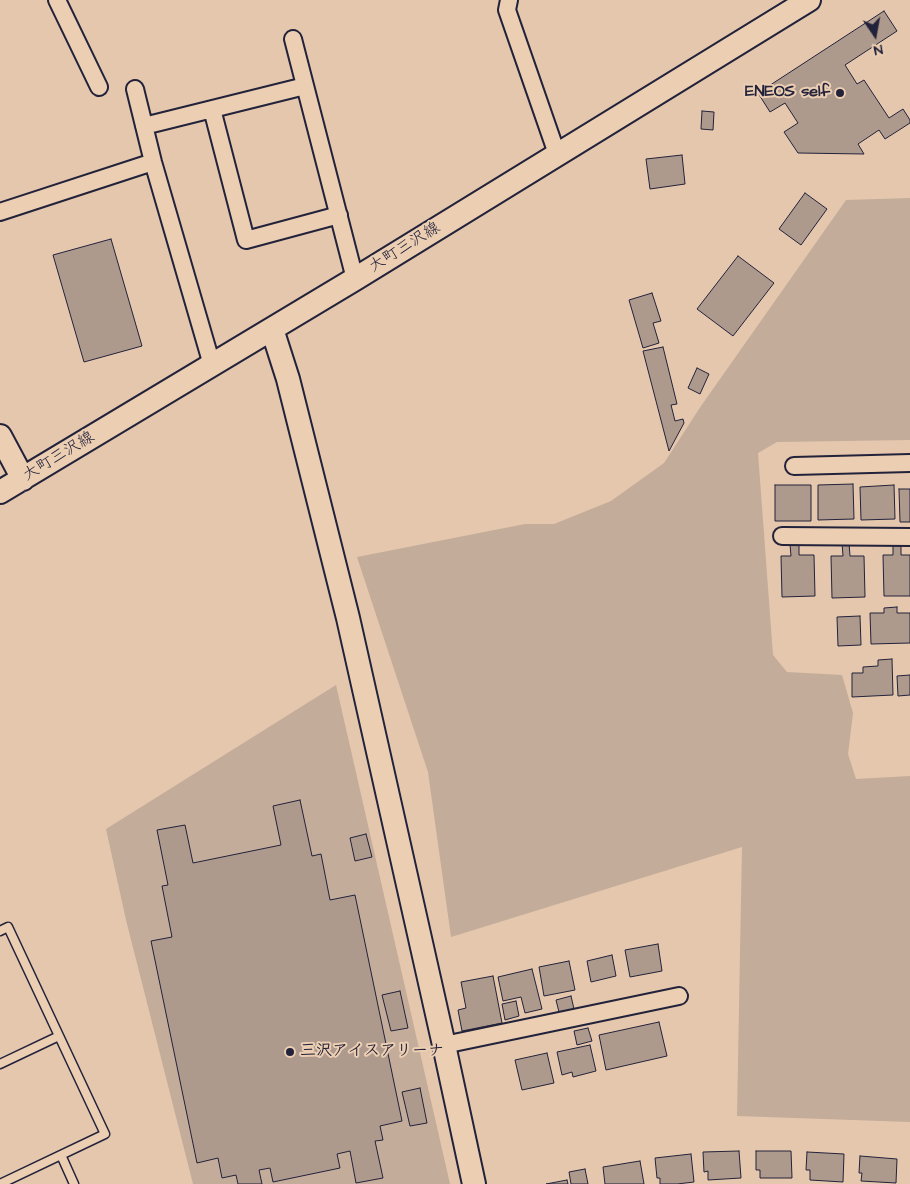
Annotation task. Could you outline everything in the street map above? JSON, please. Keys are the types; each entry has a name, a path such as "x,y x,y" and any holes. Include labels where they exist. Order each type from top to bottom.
{"main road":[{"name":"大町三沢線","path":"0,492 355,279 809,0"},
{"path":"272,329 288,379 348,618 474,1184"},
{"path":"0,436 23,479"}],"street":[{"path":"57,0 99,87"},
{"path":"509,0 507,10 557,154"},
{"path":"293,39 355,279"},
{"path":"144,126 305,86"},
{"path":"135,89 153,162 212,365"},
{"path":"212,109 246,240 339,215"},
{"path":"0,212 153,162"},
{"path":"794,466 910,463"},
{"path":"782,536 910,537"},
{"path":"444,1044 679,996"}],"lane":[{"path":"0,931 8,927 105,1134 0,1184"},
{"path":"0,1064 59,1036"},
{"path":"61,1155 74,1184"}],"shaded area":[{"path":"910,198 910,440 777,442 758,453 773,655 787,672 842,675 853,713 848,754 856,779 910,776 910,1122 737,1116 742,847 451,937 428,772 357,557 525,524 554,524 611,501 664,463 701,406 846,200"},
{"name":"三沢アイスアリーナ","path":"336,685 450,1184 193,1184 126,920 106,829"}],"building":[{"path":"884,11 897,31 845,65 857,84 864,80 889,118 903,109 910,123 885,139 879,130 858,144 864,154 798,153 784,132 798,123 785,103 770,112 758,93"},
{"path":"702,111 714,112 713,130 701,129"},
{"path":"682,155 685,184 650,189 646,159"},
{"path":"805,193 827,209 801,245 779,229"},
{"path":"111,239 142,346 84,362 53,255"},
{"path":"738,256 774,283 733,336 697,309"},
{"path":"652,293 661,321 653,323 659,343 643,348 629,300"},
{"path":"663,347 677,404 671,405 675,421 683,419 684,423 669,451 643,351"},
{"path":"697,368 709,374 700,394 688,388"},
{"path":"853,484 854,519 818,520 818,485"},
{"path":"775,485 811,485 811,521 775,521"},
{"path":"894,485 895,519 861,520 860,487"},
{"path":"899,489 910,489 910,522 900,522"},
{"path":"893,542 901,542 901,555 910,555 910,596 884,596 883,555 893,555"},
{"path":"799,543 799,555 814,555 815,596 782,597 781,556 791,556 790,544"},
{"path":"842,543 849,543 850,556 864,556 865,597 832,598 831,556 843,556"},
{"path":"897,607 897,613 910,613 910,643 871,644 870,613 884,613 884,608"},
{"path":"860,616 861,645 838,646 837,617"},
{"path":"892,659 893,695 852,697 852,673 863,673 863,667 878,666 878,660"},
{"path":"910,675 910,695 898,696 897,676"},
{"path":"300,800 312,856 321,854 330,900 355,895 402,1121 380,1126 383,1140 375,1141 383,1178 356,1183 350,1151 337,1154 340,1168 273,1182 270,1168 259,1170 262,1184 238,1184 236,1175 222,1178 218,1158 197,1163 151,941 172,937 162,886 168,885 157,830 185,825 193,863 281,845 273,806"},
{"path":"366,834 372,857 355,861 350,838"},
{"path":"658,944 662,971 630,977 625,950"},
{"path":"612,955 616,976 591,982 587,961"},
{"path":"569,961 575,990 544,996 539,967"},
{"path":"532,969 542,1009 525,1013 521,997 503,1001 498,977"},
{"path":"493,976 502,1023 462,1031 458,1010 466,1008 461,982"},
{"path":"400,991 408,1028 391,1031 382,995"},
{"path":"571,996 574,1009 559,1012 556,1000"},
{"path":"516,1001 519,1016 505,1020 502,1004"},
{"path":"659,1022 667,1056 606,1070 599,1035"},
{"path":"588,1028 592,1041 577,1045 574,1031"},
{"path":"590,1045 596,1071 573,1077 572,1072 562,1075 557,1052"},
{"path":"547,1053 554,1083 522,1090 515,1060"},
{"path":"420,1088 427,1123 410,1126 402,1092"},
{"path":"739,1151 741,1178 708,1180 708,1171 704,1172 703,1152"},
{"path":"756,1151 791,1151 792,1178 760,1178 760,1170 756,1170"},
{"path":"807,1152 844,1154 843,1182 810,1180 810,1170 806,1170"},
{"path":"691,1154 694,1182 660,1184 660,1178 657,1178 655,1158"},
{"path":"860,1156 897,1159 896,1183 861,1181 862,1173 859,1173"},
{"path":"640,1161 644,1184 605,1184 603,1167"},
{"path":"585,1169 588,1184 571,1184 569,1172"},
{"path":"567,1180 568,1184 546,1184"}],"place":[{"name":"ENEOS self","path":"840,93"},
{"name":"三沢アイスアリーナ","path":"290,1052"}]}
